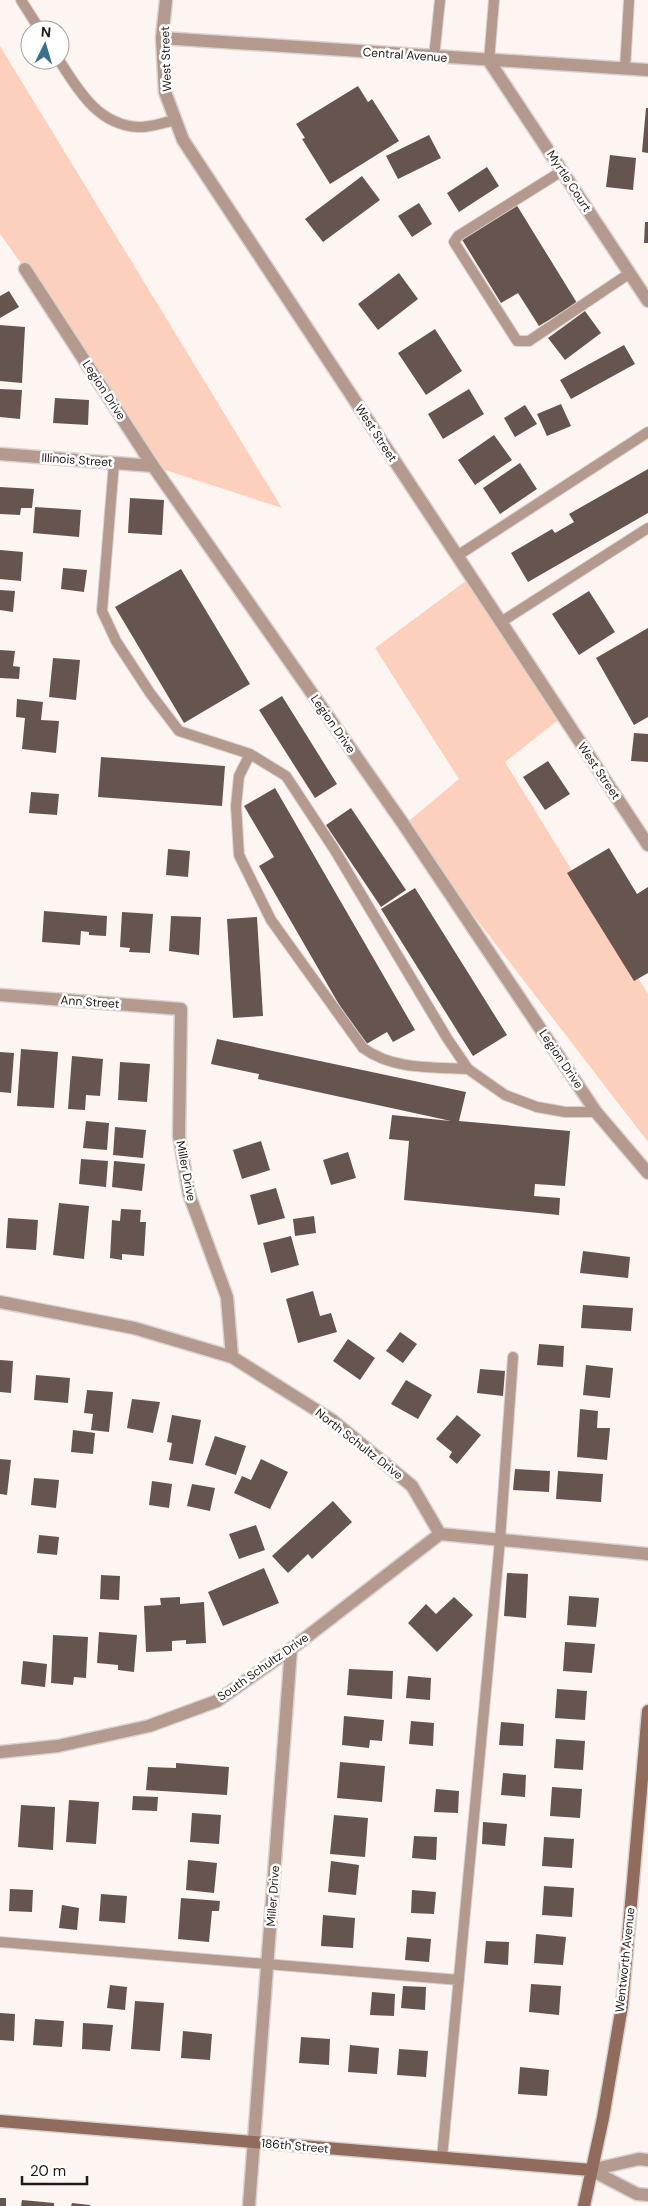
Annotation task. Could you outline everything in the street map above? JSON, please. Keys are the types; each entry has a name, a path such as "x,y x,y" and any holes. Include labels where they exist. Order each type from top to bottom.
{"street":[{"name":"West Street","path":"166,0 162,38 165,92 183,140 648,845"},
{"name":"Central Avenue","path":"162,38 434,58 648,70"},
{"name":"Myrtle Court","path":"490,61 648,301"},
{"name":"Legion Drive","path":"25,269 153,466 404,825 596,1112 648,1173"},
{"name":"Illinois Street","path":"0,454 153,466"},
{"name":"Ann Street","path":"0,995 181,1009"},
{"name":"Miller Drive","path":"181,1009 180,1136 189,1194 228,1297 232,1356"},
{"name":"North Schultz Drive","path":"0,1302 134,1328 232,1356 332,1420 412,1486 440,1534"},
{"path":"440,1534 648,1554"},
{"name":"South Schultz Drive","path":"0,1752 58,1746 149,1726 217,1701 291,1649 440,1534"},
{"name":"Miller Drive","path":"249,2206 291,1649"},
{"name":"Wentworth Avenue","path":"584,2206 590,2170 604,2118 622,2006 648,1711"},
{"name":"186th Street","path":"0,2122 590,2170 639,2159 648,2160"},
{"name":"186th Street","path":"590,2170 637,2194 648,2195"}],"lane":[{"path":"21,0 34,20"},
{"path":"434,58 440,0"},
{"path":"490,61 494,0"},
{"path":"624,69 629,0"},
{"path":"66,70 86,100 102,115 125,125 139,127 176,120"},
{"path":"562,171 458,236 454,242 517,341 530,341 630,273"},
{"path":"457,556 648,432"},
{"path":"114,463 102,611 116,641 140,678 179,731 250,754 286,776 334,849 447,1038 468,1069 505,1095 537,1107 565,1112 596,1112"},
{"path":"500,622 648,528"},
{"path":"250,754 239,776 236,806 239,856 271,920 363,1048 376,1058 404,1066 468,1069"},
{"path":"442,2158 500,1540 513,1357"},
{"path":"0,1942 459,1980"}],"shaded area":[{"path":"0,46 282,508 153,466 25,269 0,234"},
{"path":"471,577 562,717 505,762 648,994 648,1142 404,825 459,779 375,648"}],"building":[{"path":"358,86 368,102 372,99 399,141 330,184 302,139 305,138 296,124"},
{"path":"646,108 648,108 648,153 642,152"},
{"path":"429,135 441,158 398,179 386,156"},
{"path":"610,155 636,158 633,190 606,187"},
{"path":"487,167 499,186 459,212 447,193"},
{"path":"362,176 380,200 323,242 305,219"},
{"path":"419,203 432,224 412,237 398,216"},
{"path":"516,204 577,303 539,326 518,293 501,303 461,238"},
{"path":"645,222 648,222 648,243 644,243"},
{"path":"399,273 418,299 378,330 358,304"},
{"path":"9,291 19,307 0,318 0,296"},
{"path":"585,311 601,333 565,360 548,338"},
{"path":"0,325 25,327 22,383 0,381"},
{"path":"435,329 462,371 426,395 398,353"},
{"path":"624,345 635,364 571,399 560,380"},
{"path":"0,389 22,390 20,419 0,417"},
{"path":"469,389 484,414 443,439 428,414"},
{"path":"55,398 89,400 88,425 53,423"},
{"path":"561,404 571,426 547,436 537,414"},
{"path":"525,405 537,424 515,437 504,418"},
{"path":"494,435 512,460 475,485 458,460"},
{"path":"520,463 537,489 500,514 483,488"},
{"path":"648,469 648,513 528,582 511,553 552,529 555,533 574,522 569,514"},
{"path":"0,487 34,489 32,508 21,508 20,515 0,514"},
{"path":"130,498 164,500 162,535 128,533"},
{"path":"35,507 81,510 79,537 33,533"},
{"path":"0,550 23,552 21,581 0,579"},
{"path":"63,568 87,570 84,592 61,589"},
{"path":"181,569 250,684 184,723 115,607"},
{"path":"0,590 15,591 13,612 0,610"},
{"path":"589,591 615,632 579,655 552,614"},
{"path":"648,628 648,717 634,725 596,658"},
{"path":"0,650 15,651 13,666 20,667 19,679 0,678"},
{"path":"53,658 80,660 76,700 49,697"},
{"path":"282,696 337,784 315,798 259,710"},
{"path":"17,699 43,702 41,720 59,721 56,753 22,749 25,718 16,717"},
{"path":"634,733 648,734 648,762 631,761"},
{"path":"101,757 225,766 222,806 98,797"},
{"path":"548,761 570,794 545,810 523,777"},
{"path":"275,788 415,1030 393,1042 387,1032 363,1046 259,866 274,857 244,806"},
{"path":"31,792 59,794 57,815 29,813"},
{"path":"351,808 406,890 381,907 326,825"},
{"path":"609,848 637,894 648,887 648,973 634,981 567,873"},
{"path":"168,849 190,851 188,877 166,875"},
{"path":"415,888 507,1035 473,1056 381,909"},
{"path":"44,911 107,916 106,936 89,935 89,932 81,931 80,945 42,942"},
{"path":"122,912 153,914 150,953 129,952 130,948 120,947"},
{"path":"171,916 201,917 199,955 169,951"},
{"path":"257,917 263,1016 233,1018 227,919"},
{"path":"217,1039 466,1092 459,1121 570,1131 565,1186 535,1184 534,1196 560,1198 559,1215 404,1200 409,1141 389,1139 392,1115 451,1121 258,1079 259,1074 211,1064"},
{"path":"21,1049 58,1052 54,1108 17,1106"},
{"path":"0,1052 14,1053 11,1093 0,1092"},
{"path":"72,1056 103,1059 100,1096 86,1095 85,1110 68,1109"},
{"path":"120,1062 150,1064 147,1102 118,1100"},
{"path":"86,1121 109,1123 107,1150 83,1148"},
{"path":"115,1127 146,1130 143,1158 113,1155"},
{"path":"261,1141 270,1170 242,1179 233,1150"},
{"path":"348,1152 356,1178 331,1185 323,1160"},
{"path":"81,1159 108,1161 106,1187 79,1184"},
{"path":"114,1161 145,1164 142,1191 112,1187"},
{"path":"276,1188 285,1218 258,1225 250,1195"},
{"path":"59,1203 89,1206 84,1259 53,1255"},
{"path":"121,1209 141,1210 140,1222 146,1222 144,1256 122,1254 122,1260 110,1258 112,1220 120,1221"},
{"path":"314,1216 316,1233 295,1236 293,1219"},
{"path":"8,1218 38,1220 36,1250 6,1248"},
{"path":"291,1236 299,1265 271,1273 263,1243"},
{"path":"583,1251 630,1257 628,1278 580,1273"},
{"path":"313,1291 320,1316 331,1313 337,1332 298,1343 286,1299"},
{"path":"583,1305 633,1308 631,1331 581,1328"},
{"path":"400,1332 417,1344 403,1363 386,1351"},
{"path":"348,1339 375,1358 360,1380 333,1361"},
{"path":"539,1344 564,1346 563,1367 537,1365"},
{"path":"0,1360 13,1361 11,1393 0,1392"},
{"path":"586,1365 613,1368 610,1398 583,1395"},
{"path":"480,1369 505,1371 503,1396 477,1393"},
{"path":"36,1375 70,1378 68,1403 34,1400"},
{"path":"406,1380 432,1395 418,1419 391,1404"},
{"path":"87,1390 113,1392 109,1432 91,1430 93,1414 84,1413"},
{"path":"132,1399 160,1402 153,1433 127,1428"},
{"path":"580,1409 598,1411 597,1428 610,1428 607,1460 577,1457"},
{"path":"172,1415 201,1420 193,1464 169,1460 172,1443 167,1442"},
{"path":"457,1415 481,1435 457,1464 449,1457 452,1452 436,1439"},
{"path":"73,1430 95,1433 93,1454 71,1452"},
{"path":"215,1436 246,1446 236,1475 205,1465"},
{"path":"0,1459 11,1460 7,1495 0,1494"},
{"path":"261,1459 288,1472 270,1509 234,1493 242,1476 251,1480"},
{"path":"515,1469 550,1471 549,1492 513,1490"},
{"path":"558,1471 603,1474 601,1502 556,1499"},
{"path":"34,1478 59,1480 56,1508 31,1505"},
{"path":"152,1481 172,1484 169,1508 149,1505"},
{"path":"192,1484 215,1488 210,1511 187,1506"},
{"path":"333,1501 352,1522 312,1559 308,1554 288,1573 272,1556"},
{"path":"256,1525 265,1550 239,1559 229,1534"},
{"path":"39,1535 59,1537 57,1555 37,1553"},
{"path":"264,1568 279,1603 223,1626 208,1592"},
{"path":"507,1573 528,1574 526,1618 504,1616"},
{"path":"101,1575 120,1576 119,1600 100,1599"},
{"path":"569,1596 599,1598 596,1627 567,1625"},
{"path":"180,1597 180,1604 204,1602 206,1643 186,1644 186,1640 172,1641 172,1651 146,1652 144,1606 161,1605 160,1598"},
{"path":"454,1597 473,1615 437,1652 408,1623 426,1604 436,1614"},
{"path":"99,1632 137,1635 134,1672 118,1670 118,1665 97,1663"},
{"path":"53,1635 88,1637 86,1678 74,1677 73,1685 51,1683"},
{"path":"565,1642 595,1644 592,1673 563,1671"},
{"path":"23,1661 47,1664 45,1687 21,1684"},
{"path":"349,1669 393,1671 392,1699 347,1695"},
{"path":"408,1676 431,1678 430,1700 406,1698"},
{"path":"557,1689 587,1691 585,1720 555,1718"},
{"path":"344,1716 384,1720 382,1741 370,1740 369,1748 342,1745"},
{"path":"411,1721 434,1723 433,1746 409,1744"},
{"path":"501,1722 524,1724 523,1746 499,1745"},
{"path":"556,1739 585,1741 583,1770 554,1768"},
{"path":"340,1762 385,1766 382,1802 337,1798"},
{"path":"176,1763 229,1767 227,1795 146,1790 148,1767 176,1768"},
{"path":"503,1773 526,1775 525,1797 501,1795"},
{"path":"552,1787 582,1789 580,1818 550,1816"},
{"path":"436,1789 459,1791 458,1813 434,1812"},
{"path":"133,1796 158,1797 157,1811 132,1810"},
{"path":"69,1800 99,1802 96,1844 66,1842"},
{"path":"21,1805 55,1807 53,1850 18,1847"},
{"path":"192,1813 221,1815 219,1844 190,1842"},
{"path":"334,1815 368,1818 365,1857 330,1854"},
{"path":"483,1822 507,1824 505,1846 482,1844"},
{"path":"414,1836 437,1837 436,1860 412,1858"},
{"path":"544,1837 574,1839 572,1868 542,1866"},
{"path":"188,1860 217,1863 214,1893 186,1890"},
{"path":"331,1861 359,1865 356,1895 328,1892"},
{"path":"544,1886 574,1888 572,1917 542,1915"},
{"path":"10,1889 33,1890 32,1912 9,1911"},
{"path":"412,1890 436,1892 434,1914 411,1913"},
{"path":"101,1894 127,1896 125,1923 99,1921"},
{"path":"181,1898 220,1901 219,1911 212,1911 209,1942 178,1939"},
{"path":"62,1905 79,1908 77,1930 59,1928"},
{"path":"323,1915 355,1918 353,1948 321,1946"},
{"path":"536,1934 566,1937 563,1965 534,1963"},
{"path":"407,1937 431,1939 429,1962 405,1960"},
{"path":"486,1941 509,1942 508,1965 484,1963"},
{"path":"531,1984 561,1986 559,2015 529,2012"},
{"path":"110,1985 127,1987 125,2010 107,2008"},
{"path":"403,1986 426,1987 425,2010 401,2008"},
{"path":"372,1992 395,1994 394,2016 370,2015"},
{"path":"135,2001 164,2003 160,2051 131,2049"},
{"path":"0,2013 15,2014 14,2041 0,2040"},
{"path":"35,2019 64,2021 62,2047 33,2045"},
{"path":"83,2023 113,2025 110,2051 82,2049"},
{"path":"183,2031 212,2034 210,2060 181,2058"},
{"path":"301,2037 330,2039 329,2065 299,2063"},
{"path":"350,2045 379,2048 377,2074 348,2072"},
{"path":"399,2049 428,2051 426,2077 397,2075"},
{"path":"520,2067 549,2070 547,2096 518,2094"},
{"path":"0,2198 6,2198 6,2206 0,2206"},
{"path":"22,2200 54,2203 54,2206 21,2206"},
{"path":"72,2203 90,2205 90,2206 71,2206"}]}
